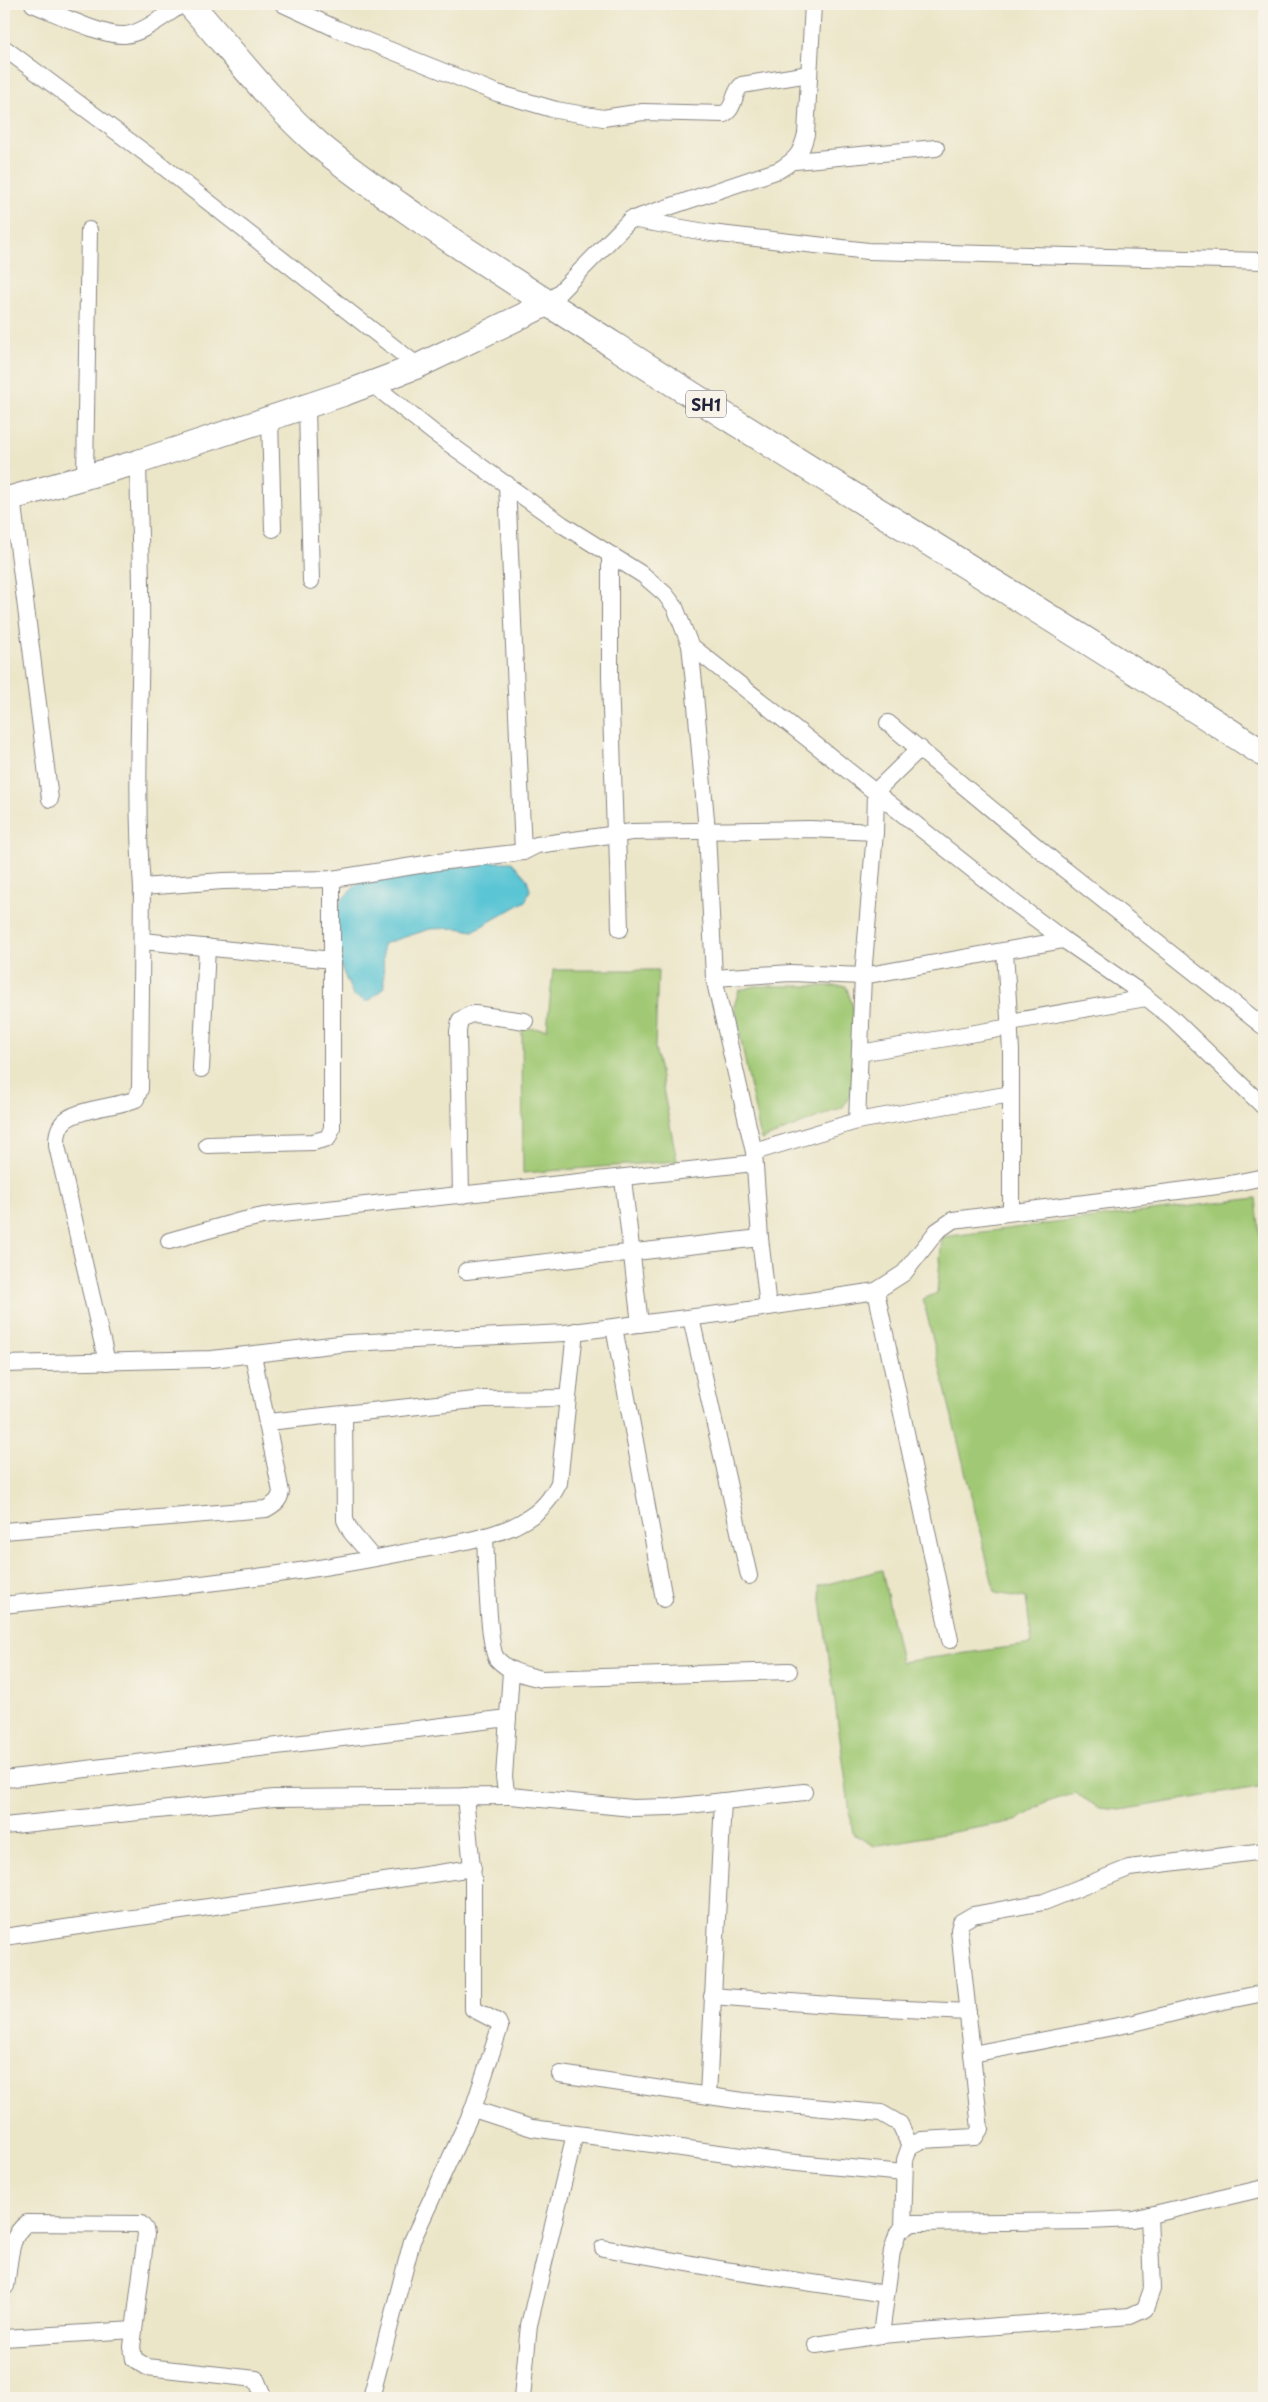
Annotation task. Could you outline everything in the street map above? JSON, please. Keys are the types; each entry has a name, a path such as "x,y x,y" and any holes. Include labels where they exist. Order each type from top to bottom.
{"main road":[{"name":"SH1","path":"190,4 280,108 319,144 357,175 432,227 778,450 1048,616 1264,754"}],"street":[{"path":"32,4 102,31 126,35 136,32 183,4"},
{"path":"283,4 337,29 497,93 556,110 584,115 616,117 644,112 724,114 732,107 737,89 742,85 809,74"},
{"path":"794,161 802,148 806,134 813,4"},
{"path":"4,48 156,161 418,366"},
{"path":"50,799 8,498 138,462 270,420 418,366 549,303 631,220 779,170 794,161 936,148"},
{"path":"631,220 711,233 868,251 1264,261"},
{"path":"85,476 89,230"},
{"path":"371,383 434,433 563,525 643,575 665,594 675,607 690,644 707,830 714,978 754,1158 760,1238 768,1307"},
{"path":"307,407 311,581"},
{"path":"270,420 273,529"},
{"path":"107,1362 56,1146 58,1132 63,1122 78,1114 124,1105 136,1099 140,1089 143,941 138,777 141,621 138,462"},
{"path":"507,484 523,852"},
{"path":"610,555 610,677 620,929"},
{"path":"690,644 1064,940 1172,1018 1264,1107"},
{"path":"888,723 1055,862 1264,1027"},
{"path":"857,1121 863,976 875,832 876,791 920,748"},
{"path":"142,887 223,881 332,879 438,862 523,852 538,845 616,835 707,830 810,829 875,832"},
{"path":"207,1145 313,1142 328,1138 332,1128 332,879"},
{"path":"714,978 792,973 863,976 1064,940"},
{"path":"143,941 332,960"},
{"path":"201,1069 207,947"},
{"path":"1005,951 1010,1025 1011,1212"},
{"path":"860,1053 1146,998"},
{"path":"461,1196 458,1031 460,1020 469,1014 475,1014 525,1021"},
{"path":"169,1241 263,1216 623,1179 754,1158 857,1121 1011,1094"},
{"path":"4,1364 66,1361 107,1362 254,1355 348,1342 574,1331 691,1318 876,1291 904,1273 937,1231 953,1220 1225,1185 1264,1177"},
{"path":"623,1179 640,1324"},
{"path":"466,1271 760,1238"},
{"path":"876,1291 950,1640"},
{"path":"691,1318 749,1576"},
{"path":"614,1327 664,1599"},
{"path":"4,1605 182,1586 373,1558 485,1536 514,1526 550,1502 559,1483 574,1331"},
{"path":"4,1530 266,1509 279,1500 281,1492 254,1355"},
{"path":"268,1422 484,1399 568,1398"},
{"path":"344,1414 345,1520 351,1532 373,1558"},
{"path":"485,1536 495,1657 510,1671 542,1679 789,1671"},
{"path":"510,1671 504,1785 506,1792 511,1796"},
{"path":"4,1779 508,1718"},
{"path":"4,1826 274,1798 511,1796 632,1808 804,1792"},
{"path":"372,2398 412,2241 473,2109 500,2025 498,2022 473,2009 473,1868 465,1796"},
{"path":"708,2095 723,1801"},
{"path":"903,2228 904,2160 910,2146 922,2140 976,2137 980,2129 959,1930 961,1922 973,1915 1044,1902 1129,1868 1264,1851"},
{"path":"4,1938 473,1868"},
{"path":"972,2054 1134,2023 1209,2004 1264,1993"},
{"path":"712,1996 968,2012"},
{"path":"560,2074 743,2101 881,2113 900,2124 910,2146"},
{"path":"473,2109 532,2128 786,2162 904,2173"},
{"path":"522,2398 529,2326 575,2134"},
{"path":"881,2335 892,2251 898,2232 913,2223 1089,2222 1133,2219 1264,2188"},
{"path":"816,2345 881,2335 1130,2316 1145,2309 1152,2289 1148,2215"},
{"path":"4,2286 6,2286 14,2237 19,2229 27,2223 141,2224 146,2234 132,2347 134,2359 147,2367 256,2379 264,2398"},
{"path":"603,2248 731,2271 886,2294"},
{"path":"4,2338 134,2330"}],"green space":[{"path":"553,970 658,970 655,1047 677,1161 523,1173 522,1028 547,1029"},
{"path":"756,986 846,986 853,1007 852,1091 843,1107 761,1140 734,1006 739,990"},
{"path":"1256,1198 1264,1273 1264,1786 1121,1810 1099,1808 1075,1793 1045,1803 1016,1821 874,1846 853,1834 819,1586 882,1570 901,1662 1032,1644 1026,1598 995,1593 923,1299 937,1293 942,1237"}],"water":[{"path":"488,862 512,862 527,879 530,890 526,901 473,931 457,928 430,929 383,944 384,988 368,1002 353,995 341,967 336,915 341,900 359,882"}]}
